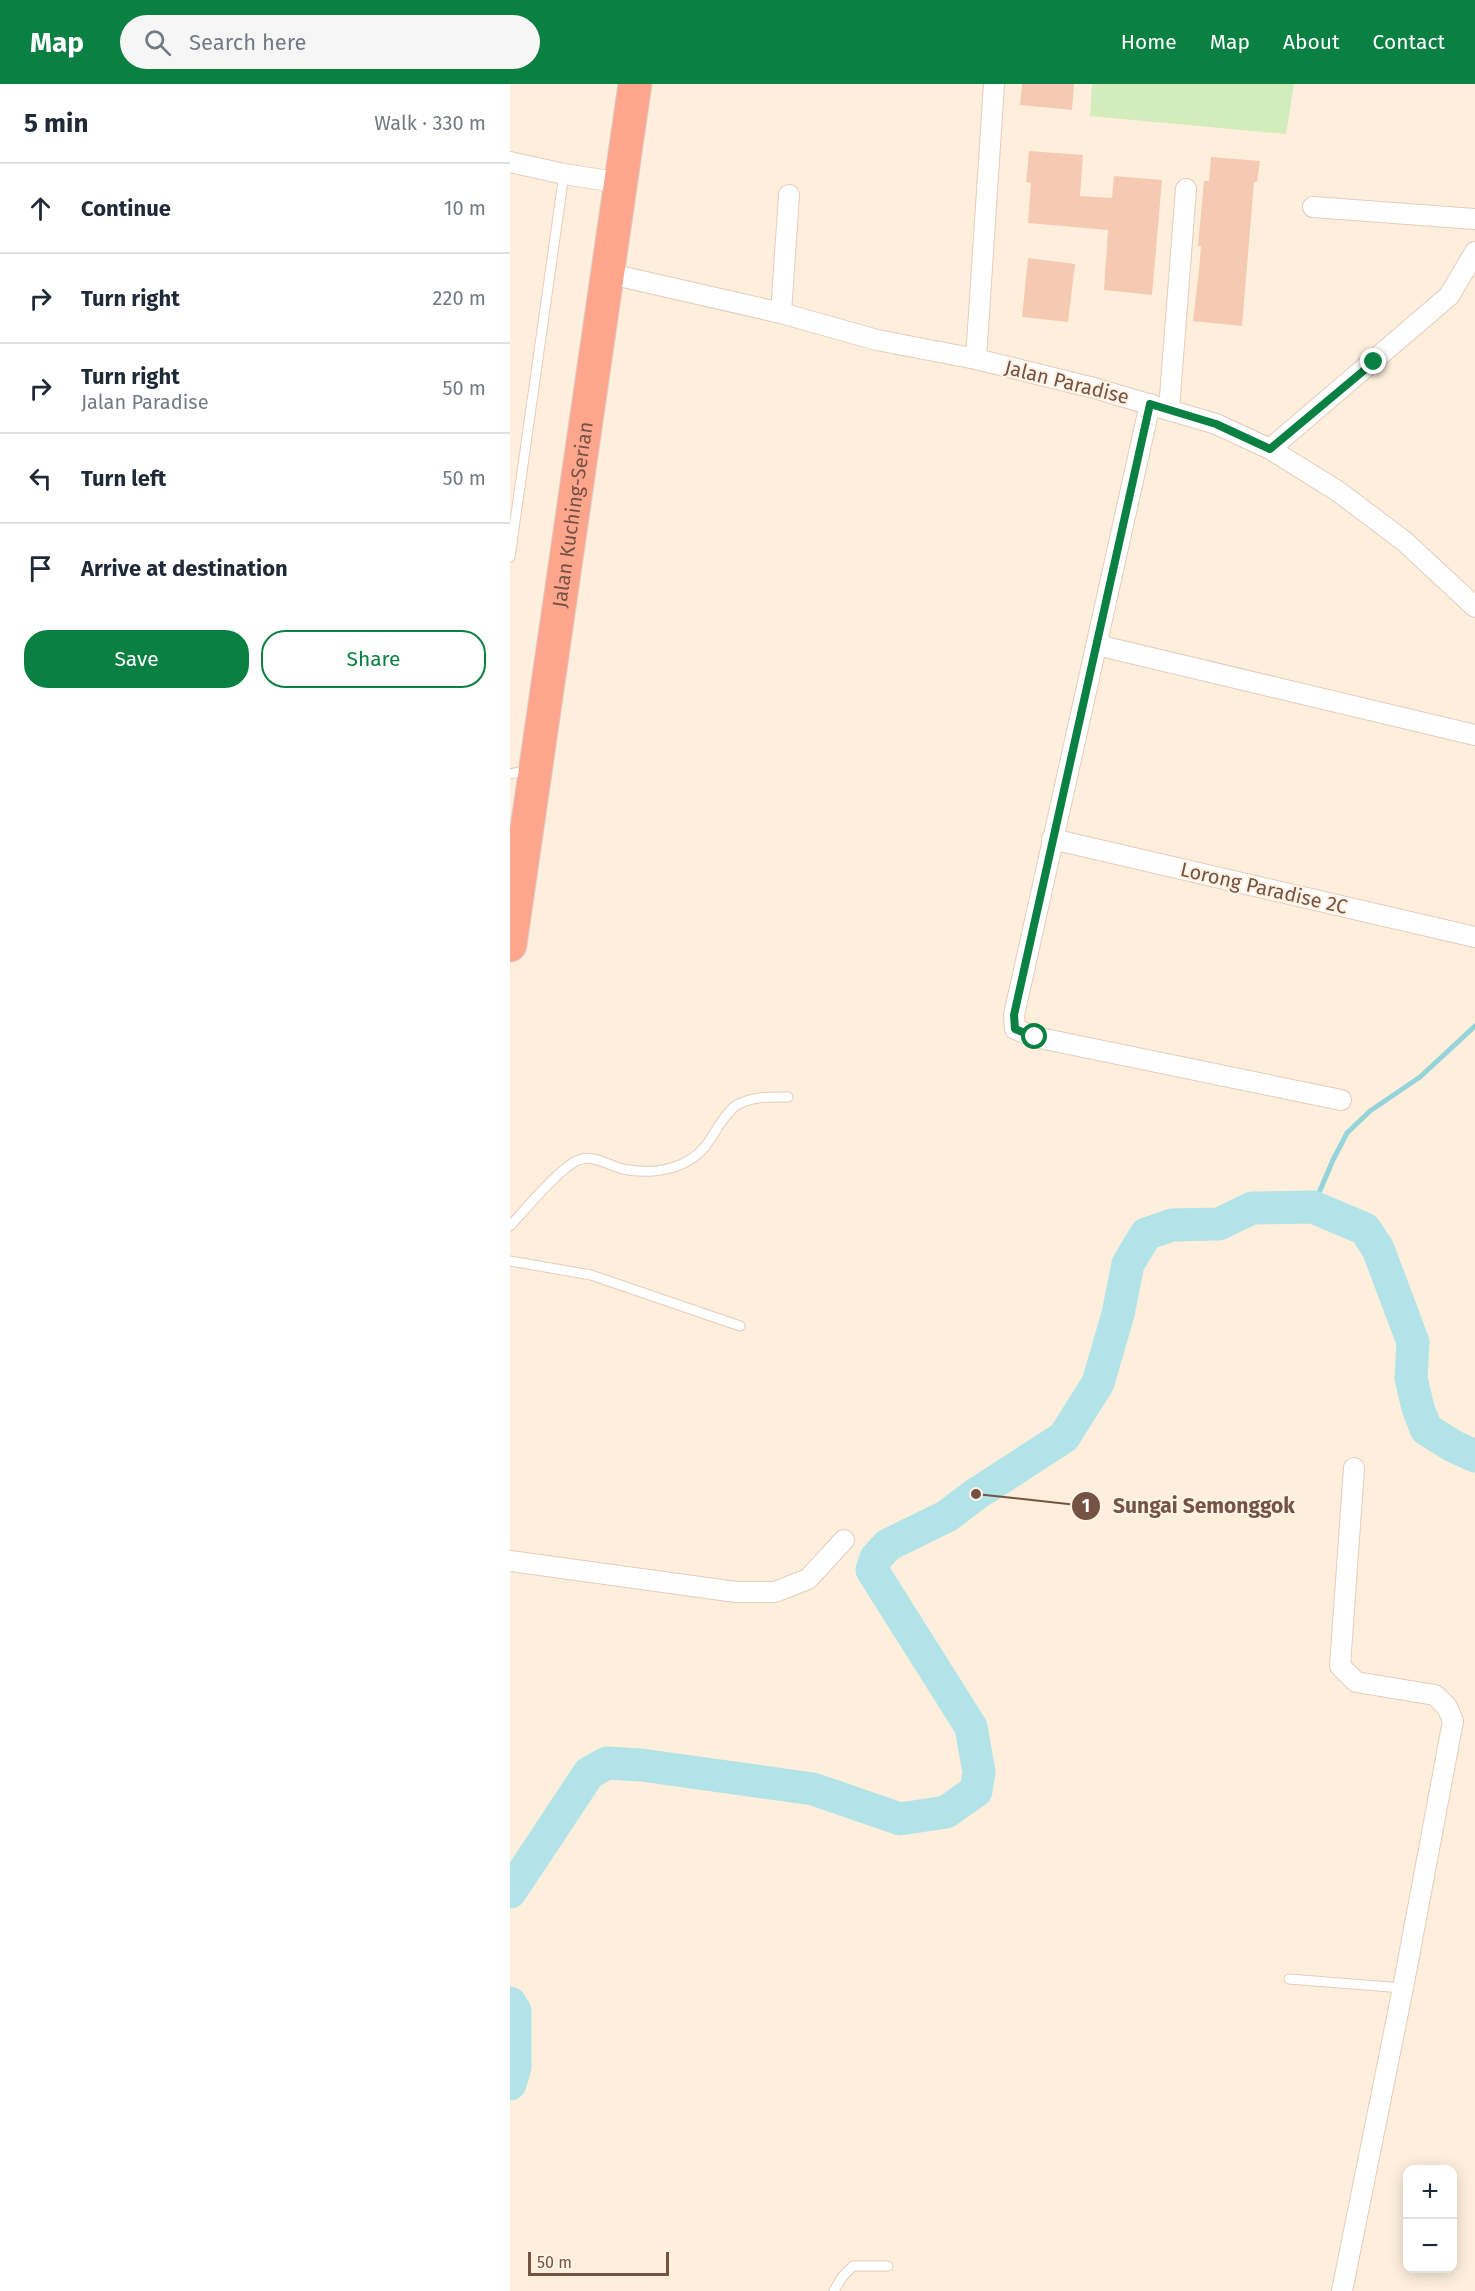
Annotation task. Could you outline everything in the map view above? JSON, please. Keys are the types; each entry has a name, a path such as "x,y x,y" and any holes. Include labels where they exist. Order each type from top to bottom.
{"highway":[{"name":"Jalan Kuching-Serian","path":"510,945 523,771 622,183 635,84"}],"street":[{"path":"976,359 994,84"},
{"path":"510,162 564,174 622,183"},
{"path":"1186,189 1160,406 1097,645 1014,1015 1015,1029 1035,1037 1341,1100"},
{"path":"781,314 789,195"},
{"path":"1313,207 1475,219"},
{"path":"1270,449 1449,296 1475,252"},
{"name":"Jalan Paradise","path":"606,273 781,314 877,340 976,359 1160,406 1216,424 1270,449 1339,492 1404,541 1475,608"},
{"path":"1097,645 1475,735"},
{"name":"Lorong Paradise 2C","path":"1052,839 1475,937"},
{"path":"1342,2291 1454,1721 1447,1707 1435,1695 1356,1682 1340,1666 1354,1468"},
{"path":"510,1561 736,1592 775,1592 808,1580 844,1540"}],"lane":[{"path":"510,557 564,174"},
{"path":"510,1226 548,1185 577,1160 589,1158 621,1169 643,1172 680,1165 695,1157 711,1140 735,1107 759,1098 788,1097"},
{"path":"510,1261 591,1275 740,1326"},
{"path":"1289,1979 1403,1988"},
{"path":"834,2291 842,2277 853,2266 888,2266"}],"green space":[{"path":"1092,84 1294,84 1286,134 1090,116"}],"building":[{"path":"1022,84 1074,84 1072,110 1020,105"},
{"path":"1029,151 1083,155 1080,196 1112,198 1114,176 1162,180 1152,295 1104,290 1108,230 1028,223 1031,183 1026,182"},
{"path":"1211,157 1260,161 1257,182 1254,182 1242,326 1193,321 1201,246 1198,246 1204,181 1209,181"},
{"path":"1028,258 1075,264 1068,322 1022,317"}],"waterway":[{"path":"1313,1207 1347,1133 1370,1111 1420,1077 1475,1026"},
{"path":"510,1892 589,1773 607,1763 641,1765 813,1789 900,1819 946,1812 976,1791 979,1772 971,1727 872,1570 876,1558 888,1545 947,1516 976,1494 1064,1437 1098,1383 1118,1314 1128,1264 1146,1234 1172,1225 1219,1224 1252,1208 1313,1207 1365,1229 1378,1249 1413,1342 1411,1378 1426,1429 1453,1446 1475,1456"},
{"path":"510,2003 515,2011 515,2067 510,2084"}],"place":[{"name":"Sungai Semonggok","path":"976,1494"}],"route":[{"path":"1035,1037 1015,1029 1014,1015 1150,404 1216,424 1270,449 1374,362"}]}
